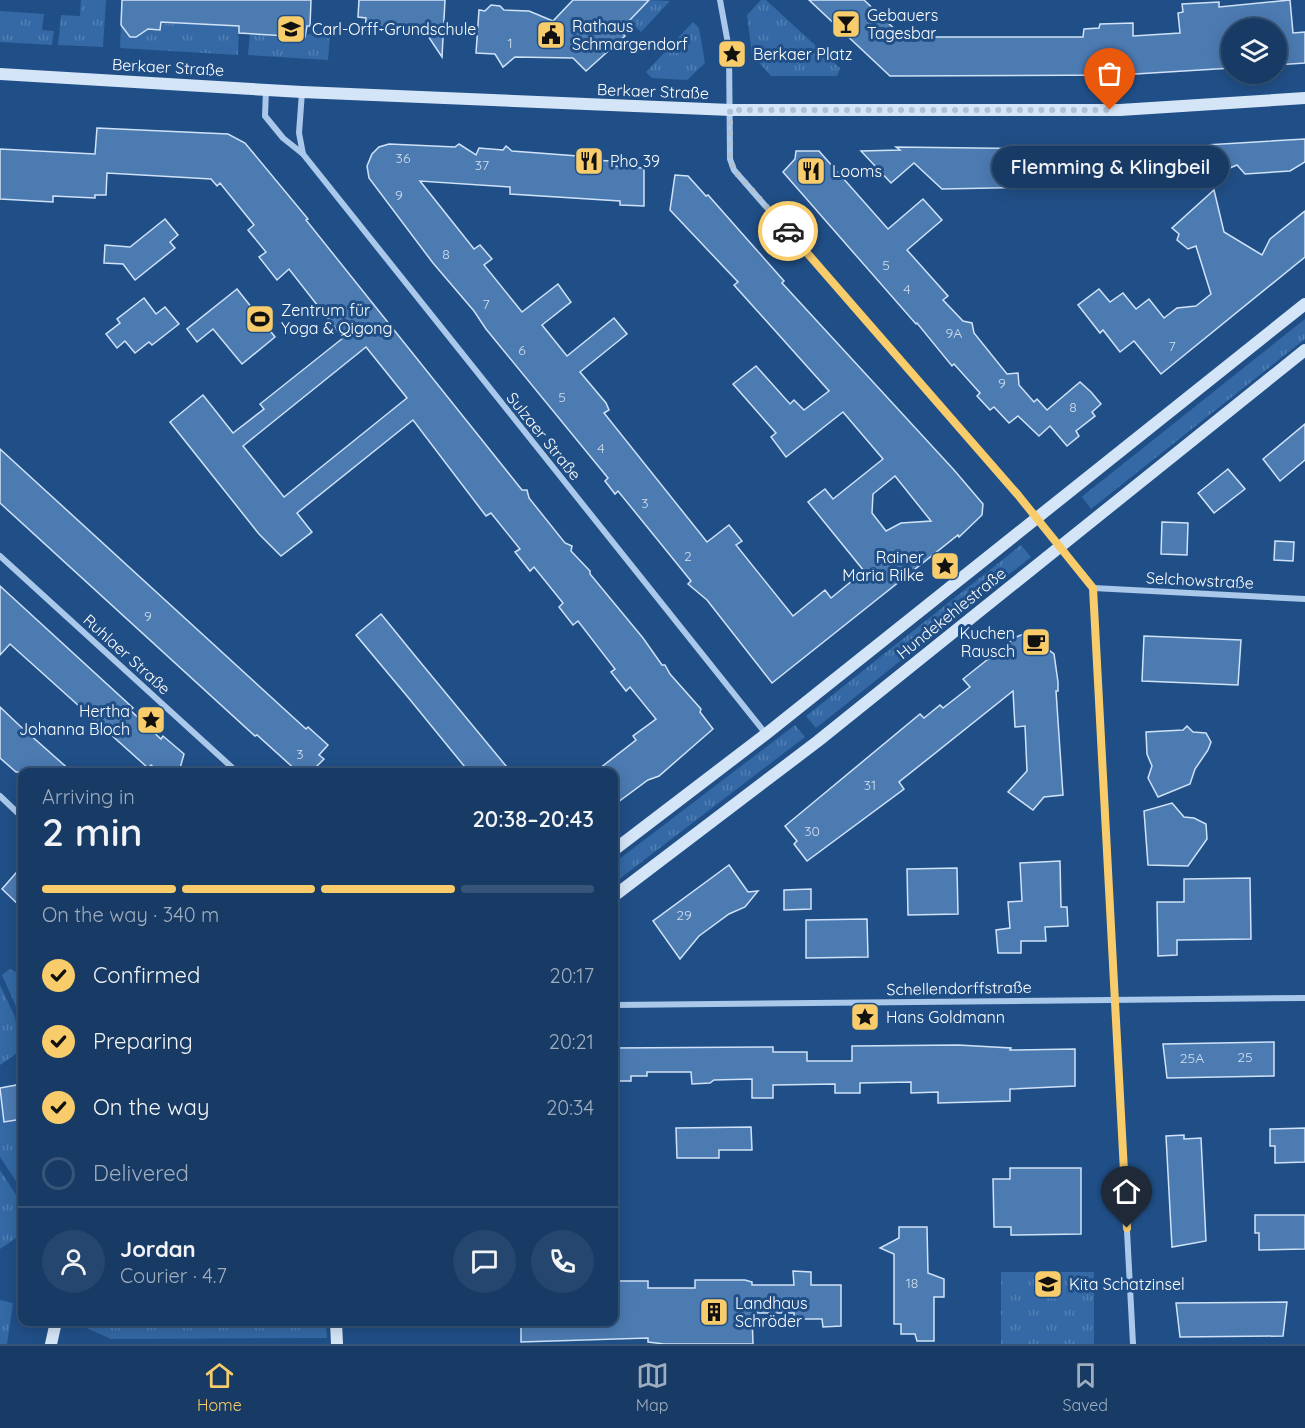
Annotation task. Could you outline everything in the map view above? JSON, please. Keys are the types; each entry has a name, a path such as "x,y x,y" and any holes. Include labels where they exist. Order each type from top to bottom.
{"main road":[{"name":"Berkaer Straße","path":"0,74 302,92 730,110 1120,110 1305,98"},
{"name":"Hundekehlestraße","path":"618,847 765,734 1305,304"},
{"name":"Hundekehlestraße","path":"618,893 724,814 1305,350"},
{"path":"51,1344 55,1326"},
{"path":"336,1326 337,1344"}],"street":[{"path":"720,0 729,49 730,159 734,170 1037,518 1093,588 1133,1344"},
{"name":"Sulzaer Straße","path":"266,90 265,116 283,138 303,154 765,734"},
{"path":"302,92 299,134 303,154"},
{"name":"Ruhlaer Straße","path":"0,556 233,768"},
{"name":"Selchowstraße","path":"1093,588 1305,599"},
{"path":"0,796 18,813"},
{"name":"Schellendorffstraße","path":"618,1005 1305,998"}],"green space":[{"path":"81,0 106,0 103,47 58,45 61,15 80,16"},
{"path":"647,0 670,1 641,32 629,21"},
{"path":"761,0 766,0 840,68 837,76 771,76 752,55 747,15"},
{"path":"0,11 44,14 42,30 54,31 52,45 0,42"},
{"path":"161,22 239,26 238,55 120,48 121,25 130,37 136,37 143,29 160,30"},
{"path":"693,22 699,28 705,63 687,80 652,78 646,72"},
{"path":"250,33 330,35 328,60 248,55"},
{"path":"1305,319 1305,339 1091,509 1082,497 1084,495"},
{"path":"1021,545 1031,557 816,728 806,716"},
{"path":"795,725 805,737 618,880 618,860"},
{"path":"10,969 18,973 18,1011 2,975"},
{"path":"0,985 15,1017 18,1052 0,1065"},
{"path":"0,1093 5,1121 18,1119 18,1184 0,1157"},
{"path":"0,1170 18,1198 18,1237 0,1249"},
{"path":"1001,1272 1094,1272 1094,1344 1001,1344"},
{"path":"0,1300 13,1303 7,1344 0,1344"},
{"path":"82,1326 326,1326 327,1338 111,1339"}],"building":[{"path":"122,0 311,0 310,26 307,26 305,37 239,33 239,26 161,22 160,30 148,29 136,37 130,37 121,25"},
{"path":"359,0 445,0 442,57 426,33 365,30 366,18 358,17"},
{"name":"Rathaus Schmargendorf","path":"573,0 649,0 629,21 633,25 623,34 625,36 586,71 573,58 515,57 503,67 495,54 476,53 479,10 485,11 491,5 500,6 504,10 529,11 553,21"},
{"path":"809,0 864,0 903,37 1083,37 1084,29 1099,28 1100,24 1133,23 1133,36 1180,33 1178,13 1183,12 1182,4 1219,2 1219,7 1290,0 1293,33 1305,32 1305,63 1287,64 1287,18 1221,18 1221,69 1119,75 890,76"},
{"path":"97,128 228,134 245,143 308,219 306,220 522,490 527,490 529,498 565,543 572,546 571,551 590,571 590,574 643,638 662,665 665,665 670,674 701,709 700,712 713,729 659,776 648,780 618,802 618,768 600,768 636,740 633,736 656,719 630,687 626,691 611,672 615,669 578,621 573,625 559,607 563,603 534,567 530,571 515,552 520,549 491,513 486,516 413,420 297,513 312,532 281,556 259,534 170,422 203,395 233,433 264,409 260,404 343,338 289,269 277,280 259,257 266,252 248,230 254,225 220,183 217,186 211,179 107,173 106,195 95,195 95,198 53,196 53,202 0,199 0,149 95,154","holes":["366,347 407,398 284,497 243,446"]},
{"path":"1305,139 1305,162 1290,171 1245,174 1237,165 1211,176 1213,184 942,189 914,163 891,183 861,151 900,150 896,147 1123,150"},
{"path":"389,144 455,147 459,144 476,155 479,148 503,150 506,146 512,151 591,157 591,160 611,161 611,166 644,168 644,206 620,205 620,201 510,194 510,187 420,181 474,249 480,245 492,259 484,265 522,312 558,284 571,302 542,325 567,356 614,318 627,334 580,372 606,403 609,410 604,413 707,542 729,525 742,541 736,545 793,616 825,590 831,598 864,571 808,502 825,489 833,499 883,459 843,412 786,457 771,437 776,433 733,384 756,366 790,404 794,400 804,410 829,391 734,285 738,282 670,210 675,175 688,176 706,196 708,195 784,281 782,283 954,470 983,504 982,515 959,537 958,535 772,683 707,600 688,584 691,581 618,491 615,494 605,481 608,478 433,263 369,178 367,166 372,154 379,147","holes":["895,476 931,521 901,523 886,531 872,513 873,494"]},
{"path":"796,151 819,151 888,229 923,199 942,220 907,250 948,296 943,300 963,321 972,323 974,333 1007,374 1018,373 1019,385 1034,402 1037,399 1047,410 1080,382 1091,392 1101,404 1092,412 1095,416 1076,431 1079,436 1067,446 1050,426 1039,436 1018,416 1009,423 994,407 990,410 977,396 980,393 954,364 952,366 917,323 783,172 795,159"},
{"path":"1214,190 1224,232 1262,255 1270,239 1305,211 1305,257 1161,374 1134,341 1120,352 1103,330 1100,333 1078,305 1099,289 1110,302 1123,293 1136,309 1149,299 1164,318 1177,308 1196,306 1211,294 1196,246 1188,249 1177,240 1179,234 1172,228"},
{"path":"165,219 178,235 170,242 175,248 135,280 123,264 104,263 105,245 130,247"},
{"path":"237,289 275,337 242,364 213,329 197,342 187,329"},
{"path":"144,298 156,314 165,307 179,324 152,345 149,342 135,353 125,341 117,348 106,334 120,323 117,319"},
{"path":"1305,424 1305,460 1280,481 1263,459"},
{"path":"0,449 306,729 308,727 328,745 319,755 324,759 315,768 294,768 257,735 255,736 0,503"},
{"path":"1228,469 1245,489 1214,513 1198,493"},
{"path":"1162,522 1188,523 1187,555 1161,554"},
{"path":"1275,541 1294,542 1293,561 1274,560"},
{"path":"0,586 133,708 130,710 161,739 163,736 184,754 180,768 154,768 151,765 148,768 10,644 0,655"},
{"path":"381,614 508,768 466,768 356,635"},
{"path":"1033,630 1046,635 1049,650 1054,654 1058,682 1058,691 1056,691 1063,795 1044,797 1033,810 1008,792 1027,771 1025,726 1015,727 1013,691 899,782 904,789 807,861 794,844 797,841 785,826 920,714 924,718 940,705 943,708 970,687 963,679 1016,637"},
{"path":"1144,636 1241,640 1238,685 1142,681"},
{"path":"0,707 67,768 18,768 16,772 0,758"},
{"path":"1187,726 1193,732 1206,733 1211,742 1208,750 1195,769 1190,784 1158,797 1148,778 1152,766 1147,754 1146,732 1183,730"},
{"path":"1172,803 1184,817 1194,818 1206,824 1207,839 1188,866 1148,865 1144,811"},
{"path":"1060,861 1061,907 1067,907 1068,926 1045,927 1046,941 1021,941 1021,953 998,953 996,930 1010,928 1008,902 1022,901 1020,863"},
{"path":"729,865 748,892 758,891 745,907 729,914 699,936 680,959 653,921"},
{"path":"957,868 958,914 908,915 907,869"},
{"path":"18,871 18,904 2,889"},
{"path":"1250,878 1251,939 1177,940 1177,955 1158,956 1157,902 1184,902 1184,879"},
{"path":"811,889 811,909 784,910 784,890"},
{"path":"867,919 868,957 806,958 806,920"},
{"path":"1274,1042 1274,1076 1167,1078 1163,1044"},
{"path":"958,1045 1011,1048 1010,1050 1075,1049 1075,1086 1010,1089 1010,1101 938,1103 938,1092 911,1093 911,1082 860,1083 860,1093 835,1093 835,1084 773,1085 773,1098 752,1098 752,1079 714,1080 710,1083 692,1084 691,1072 647,1072 647,1076 631,1076 631,1081 618,1081 618,1048 773,1047 773,1052 807,1052 807,1061 852,1061 852,1046"},
{"path":"18,1085 18,1120 4,1122 0,1088"},
{"path":"751,1127 752,1150 719,1150 719,1158 677,1158 676,1128"},
{"path":"1305,1128 1305,1162 1275,1163 1275,1146 1270,1146 1270,1129"},
{"path":"1184,1135 1184,1139 1201,1138 1206,1241 1172,1247 1166,1136"},
{"path":"1010,1168 1081,1168 1081,1234 1011,1235 1011,1227 994,1227 993,1179 1010,1179"},
{"path":"1255,1215 1305,1215 1305,1249 1259,1250 1259,1233 1255,1233"},
{"path":"899,1227 927,1227 928,1273 944,1279 944,1297 934,1297 934,1341 917,1341 915,1334 901,1334 901,1324 894,1324 894,1254 880,1248 899,1238"},
{"path":"793,1271 811,1272 811,1285 841,1285 841,1326 823,1327 822,1319 794,1319 794,1313 752,1313 753,1344 664,1344 648,1342 648,1338 521,1342 521,1326 618,1326 618,1281 648,1281 648,1288 695,1288 695,1280 745,1280 752,1282 752,1285 794,1285"},
{"path":"1287,1302 1283,1336 1180,1337 1176,1303"}],"way so far":[{"path":"788,231 734,170 730,159 730,110 1110,110"}],"place":[{"name":"Gebauers Tagesbar","path":"846,24"},
{"name":"Carl-Orff-Grundschule","path":"291,29"},
{"name":"Rathaus Schmargendorf","path":"551,35"},
{"name":"Berkaer Platz","path":"732,54"},
{"name":"Flemming & Klingbeil","path":"1110,110"},
{"name":"Pho 39","path":"589,161"},
{"name":"Looms","path":"811,171"},
{"name":"Zentrum für Yoga & Qigong","path":"260,319"},
{"name":"Rainer Maria Rilke","path":"945,566"},
{"name":"Kuchen Rausch","path":"1036,642"},
{"name":"Hertha Johanna Bloch","path":"151,720"},
{"name":"Hans Goldmann","path":"865,1017"},
{"name":"Kita Schatzinsel","path":"1048,1284"},
{"name":"Landhaus Schröder","path":"714,1312"}],"route":[{"path":"788,231 1018,495 1093,588 1127,1228"}]}
